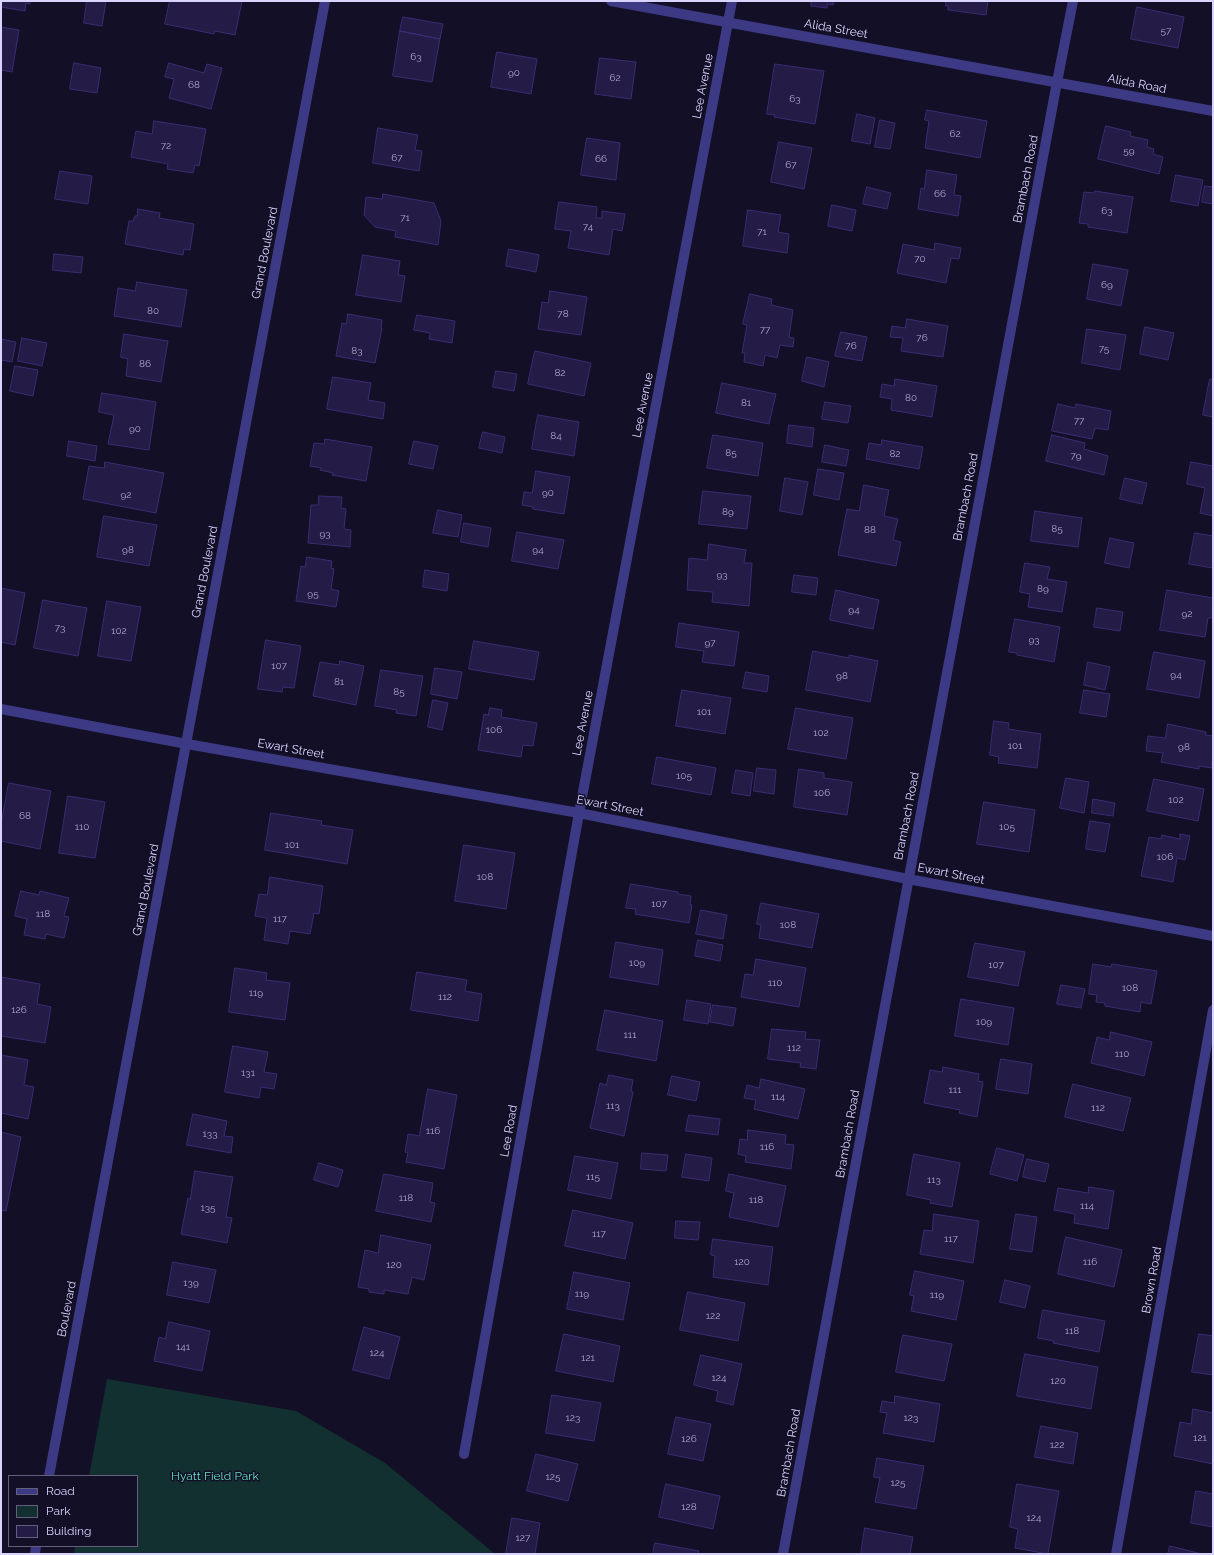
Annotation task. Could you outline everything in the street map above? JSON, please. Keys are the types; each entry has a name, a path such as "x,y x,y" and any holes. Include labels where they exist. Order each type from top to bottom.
{"street":[{"name":"Grand Boulevard","path":"110,1147 187,744 325,1"},
{"name":"Alida Street","path":"611,1 1057,82"},
{"name":"Lee Avenue","path":"579,813 732,1"},
{"name":"Brambach Road","path":"783,1554 1073,1"},
{"name":"Alida Road","path":"1057,82 1213,112"},
{"name":"Ewart Street","path":"1,709 187,744 579,813 908,879 1213,936"},
{"name":"Lee Road","path":"464,1454 579,813"},
{"name":"Brown Road","path":"1116,1554 1213,1010"},
{"name":"Boulevard","path":"49,1475 110,1147"}],"green space":[{"name":"Hyatt Field Park","path":"107,1379 296,1411 385,1463 495,1554 74,1554 75,1547 138,1547 138,1475 89,1475"}],"building":[{"path":"1,1 30,1 30,4 26,3 25,11 1,7"},
{"path":"87,1 106,1 102,26 84,23"},
{"path":"170,1 242,1 235,35 215,31 214,34 165,24"},
{"path":"806,1 834,1 833,5 827,4 827,8 811,6 811,2"},
{"path":"946,1 988,1 986,15 948,10"},
{"path":"1137,7 1184,17 1178,48 1131,39"},
{"path":"403,17 443,24 440,39 400,31"},
{"path":"1,27 19,30 12,72 1,70"},
{"path":"400,31 440,39 432,82 393,76"},
{"path":"497,52 537,59 531,94 491,87"},
{"path":"600,58 636,62 631,99 595,94"},
{"path":"74,63 101,68 97,93 70,89"},
{"path":"169,63 204,73 207,64 222,68 211,109 169,98 174,79 165,77"},
{"path":"775,64 824,71 815,124 774,117 775,115 767,114"},
{"path":"927,110 987,121 980,158 925,148 929,121 925,120"},
{"path":"857,114 875,118 870,144 852,141"},
{"path":"880,120 895,123 890,149 875,147"},
{"path":"154,121 206,129 199,166 195,165 193,173 167,169 168,164 131,157 136,131 152,134"},
{"path":"1106,126 1131,132 1130,136 1148,140 1147,147 1154,149 1153,154 1163,157 1159,174 1098,159"},
{"path":"378,128 418,135 415,150 422,151 419,171 373,163"},
{"path":"587,138 620,143 616,180 581,175"},
{"path":"779,142 812,148 804,189 771,182"},
{"path":"927,170 957,175 954,195 961,196 958,216 918,209 921,188 924,189"},
{"path":"60,171 92,176 88,204 55,199"},
{"path":"1176,175 1203,180 1198,206 1171,201"},
{"path":"1205,186 1213,187 1213,204 1202,202"},
{"path":"867,187 891,193 887,209 863,204"},
{"path":"1095,191 1133,197 1127,233 1088,227 1088,224 1079,223 1084,192 1094,193"},
{"path":"383,194 434,203 441,221 438,245 395,237 396,231 375,227 364,215 366,197 382,199"},
{"path":"559,202 597,207 596,218 602,218 602,211 625,214 622,231 613,229 609,255 568,248 571,231 555,229"},
{"path":"832,205 856,210 852,231 828,226"},
{"path":"138,209 160,213 159,218 194,224 190,250 184,249 183,255 125,244 129,221 133,221 135,216 137,216"},
{"path":"748,210 781,215 778,232 789,234 787,253 743,246"},
{"path":"935,243 961,248 959,259 951,258 946,283 897,273 903,244 934,250"},
{"path":"509,249 539,255 536,272 506,266"},
{"path":"54,254 83,257 81,273 53,270"},
{"path":"363,255 400,261 398,275 405,276 401,302 356,295"},
{"path":"1093,264 1128,270 1121,306 1087,299"},
{"path":"137,282 187,290 181,327 114,316 118,288 135,291"},
{"path":"550,291 587,297 581,335 538,329 542,302 548,303"},
{"path":"750,294 772,299 771,305 793,310 789,337 794,338 793,347 780,345 777,358 765,355 763,366 744,362 745,353 742,353 747,325 743,324"},
{"path":"348,314 382,320 382,328 375,363 336,356 342,323 346,324"},
{"path":"417,315 455,321 452,343 429,339 430,333 414,330"},
{"path":"907,319 948,326 943,357 901,351 903,338 890,337 892,326 905,328"},
{"path":"1145,327 1174,333 1168,360 1140,354"},
{"path":"1087,329 1126,335 1120,370 1082,363"},
{"path":"841,332 867,337 862,361 835,356"},
{"path":"124,334 168,341 161,382 126,376 128,359 121,357"},
{"path":"22,338 47,343 42,366 18,361"},
{"path":"1,339 16,342 12,362 1,360"},
{"path":"535,351 591,363 584,396 528,384"},
{"path":"807,357 829,362 824,387 802,381"},
{"path":"15,366 38,370 33,396 10,391"},
{"path":"496,371 517,374 514,391 493,387"},
{"path":"333,377 371,383 368,400 385,403 383,419 327,409"},
{"path":"895,379 937,386 932,417 891,410 892,399 880,397 882,384 894,386"},
{"path":"1210,379 1213,380 1213,417 1203,415"},
{"path":"722,383 776,394 769,424 716,413"},
{"path":"102,393 156,402 149,450 108,444 114,415 99,412"},
{"path":"825,402 851,406 848,423 822,419"},
{"path":"1058,404 1075,408 1076,404 1111,411 1108,430 1095,428 1092,439 1052,431"},
{"path":"538,415 579,422 574,456 532,449"},
{"path":"789,425 814,428 812,447 787,443"},
{"path":"483,432 505,437 502,453 479,448"},
{"path":"713,435 763,443 758,476 707,468"},
{"path":"1052,435 1085,443 1084,449 1108,456 1104,475 1046,461"},
{"path":"325,439 372,447 366,481 332,475 333,473 320,470 321,468 310,466 314,443 324,444"},
{"path":"882,440 923,447 919,469 866,459 869,443 881,445"},
{"path":"69,441 97,446 95,461 67,456"},
{"path":"414,441 438,446 433,469 409,464"},
{"path":"825,445 849,450 846,466 822,462"},
{"path":"105,462 164,473 156,513 83,499 89,466 104,468"},
{"path":"1191,462 1213,466 1213,516 1200,513 1205,488 1187,484"},
{"path":"818,469 844,473 839,500 814,495"},
{"path":"536,471 570,477 564,514 533,509 533,507 522,505 524,492 532,493"},
{"path":"785,478 808,482 802,515 780,511"},
{"path":"1125,478 1147,483 1142,504 1120,499"},
{"path":"864,485 889,490 884,516 898,519 893,540 901,542 896,566 838,555 847,509 859,511"},
{"path":"703,491 751,496 747,529 699,524"},
{"path":"319,496 342,497 341,508 346,509 344,529 351,530 350,547 308,543 311,505 318,505"},
{"path":"438,510 462,515 458,537 433,533"},
{"path":"1035,511 1082,518 1078,547 1031,541"},
{"path":"104,516 157,525 149,566 97,557"},
{"path":"464,523 491,528 488,547 461,542"},
{"path":"517,532 564,540 558,569 512,561"},
{"path":"1195,533 1213,536 1213,568 1189,564"},
{"path":"1110,538 1134,543 1129,568 1105,563"},
{"path":"709,544 746,550 744,563 752,563 749,606 712,602 713,592 687,590 689,558 707,560"},
{"path":"307,557 332,561 331,568 334,569 331,589 339,591 336,607 296,601 301,566 305,567"},
{"path":"1025,563 1050,567 1047,579 1067,582 1062,612 1028,607 1030,594 1020,592"},
{"path":"425,570 449,574 447,591 423,587"},
{"path":"794,575 818,578 816,595 792,592"},
{"path":"1,588 25,593 15,645 1,642"},
{"path":"836,590 879,600 873,629 830,620"},
{"path":"1167,590 1213,598 1212,618 1208,618 1205,637 1160,630"},
{"path":"43,600 87,608 78,656 34,648"},
{"path":"107,601 141,607 131,661 98,656"},
{"path":"1097,608 1123,612 1120,631 1094,627"},
{"path":"1015,619 1060,627 1054,662 1009,652"},
{"path":"679,623 739,632 734,666 702,662 704,651 676,647"},
{"path":"266,640 301,646 294,688 283,687 282,692 258,689"},
{"path":"474,641 539,652 534,680 469,669"},
{"path":"813,651 849,658 849,655 878,661 870,702 806,690"},
{"path":"1154,652 1205,661 1199,698 1147,689"},
{"path":"340,661 364,666 356,705 313,696 320,662 339,665"},
{"path":"1088,662 1110,667 1105,690 1084,685"},
{"path":"435,668 462,672 457,699 431,694"},
{"path":"381,670 423,676 416,716 396,713 397,710 375,706"},
{"path":"746,672 769,676 767,692 743,688"},
{"path":"682,690 731,698 725,734 676,726"},
{"path":"1084,690 1110,694 1106,717 1080,713"},
{"path":"433,700 448,703 442,730 428,727"},
{"path":"490,708 502,710 501,717 537,723 533,746 523,745 521,757 478,750 484,714 488,715"},
{"path":"796,708 853,718 846,759 788,749"},
{"path":"994,721 1009,723 1008,729 1041,734 1037,768 998,763 999,757 990,755"},
{"path":"1168,724 1206,732 1205,735 1213,736 1212,768 1199,766 1199,769 1161,762 1163,753 1146,751 1148,736 1165,738"},
{"path":"657,757 716,768 711,795 652,784"},
{"path":"757,768 776,770 774,794 754,791"},
{"path":"799,769 824,773 824,778 852,782 847,815 794,807"},
{"path":"736,770 753,773 750,796 732,793"},
{"path":"1066,778 1089,782 1084,813 1060,808"},
{"path":"1154,779 1204,789 1198,821 1147,811"},
{"path":"9,783 51,791 40,849 1,841 1,825"},
{"path":"68,796 105,802 95,858 59,853"},
{"path":"1093,799 1115,803 1113,816 1092,813"},
{"path":"984,802 1035,810 1029,852 977,844"},
{"path":"271,813 322,821 321,825 353,830 347,864 265,850"},
{"path":"1090,821 1110,824 1105,852 1086,849"},
{"path":"1180,834 1190,836 1185,860 1177,858 1173,882 1141,876 1149,837 1161,839 1162,835 1180,839"},
{"path":"464,845 515,853 506,909 455,901"},
{"path":"270,877 323,886 319,914 314,913 310,934 290,931 288,944 264,940 267,918 255,916 259,894 267,895"},
{"path":"631,884 678,892 678,894 691,896 690,905 692,905 689,923 635,914 636,909 626,908"},
{"path":"21,891 39,895 40,891 69,898 64,916 69,917 64,938 46,934 45,939 24,935 27,919 15,916"},
{"path":"761,903 819,914 812,948 759,938 761,925 757,924"},
{"path":"701,910 727,915 723,939 696,934"},
{"path":"698,940 723,945 720,961 695,956"},
{"path":"616,942 663,950 658,985 610,977"},
{"path":"975,943 1025,952 1018,986 968,977"},
{"path":"756,959 806,968 799,1007 741,997 745,974 753,975"},
{"path":"1093,964 1111,967 1112,964 1157,971 1151,1004 1141,1002 1140,1012 1105,1006 1105,1003 1096,1002 1097,995 1089,994"},
{"path":"235,968 267,973 266,980 290,983 285,1020 229,1012"},
{"path":"417,972 467,980 465,991 482,994 478,1021 411,1010"},
{"path":"1,977 40,984 37,1004 51,1007 45,1043 1,1036"},
{"path":"1061,985 1085,989 1081,1008 1057,1004"},
{"path":"961,999 1014,1008 1008,1045 955,1036"},
{"path":"687,1000 711,1004 708,1024 684,1020"},
{"path":"713,1005 736,1008 733,1026 710,1022"},
{"path":"605,1010 663,1021 656,1061 597,1050"},
{"path":"772,1029 806,1032 805,1039 820,1040 816,1069 800,1067 801,1063 768,1059"},
{"path":"1111,1032 1152,1042 1144,1076 1091,1063 1097,1037 1109,1040"},
{"path":"233,1046 268,1052 264,1072 277,1074 274,1089 261,1087 259,1098 225,1092"},
{"path":"1,1055 28,1060 24,1085 34,1087 28,1119 1,1113"},
{"path":"1001,1059 1032,1064 1028,1094 996,1089"},
{"path":"943,1067 979,1074 978,1081 983,1082 977,1117 959,1113 960,1110 924,1103 930,1070 942,1072"},
{"path":"609,1075 633,1080 631,1091 633,1092 624,1136 590,1128 600,1083 606,1085"},
{"path":"672,1076 700,1082 696,1101 668,1095"},
{"path":"761,1079 805,1089 798,1119 754,1109 756,1100 744,1098 747,1085 759,1088"},
{"path":"1073,1084 1131,1098 1123,1131 1065,1117"},
{"path":"428,1089 457,1095 444,1169 406,1162 408,1153 405,1152 408,1134 419,1136"},
{"path":"193,1114 227,1121 224,1136 233,1137 231,1153 187,1145"},
{"path":"689,1115 720,1119 718,1135 686,1131"},
{"path":"748,1130 786,1135 785,1144 794,1145 791,1169 745,1162 746,1156 738,1154 740,1139 747,1140"},
{"path":"1,1132 21,1137 6,1211 1,1210"},
{"path":"997,1148 1024,1155 1017,1181 990,1174"},
{"path":"642,1153 668,1155 666,1171 641,1169"},
{"path":"686,1154 712,1158 709,1181 682,1177"},
{"path":"914,1154 960,1163 952,1207 930,1203 931,1200 907,1195"},
{"path":"575,1156 618,1163 611,1199 568,1190"},
{"path":"1027,1159 1049,1164 1045,1182 1023,1177"},
{"path":"319,1163 343,1170 338,1187 314,1180"},
{"path":"195,1171 233,1177 226,1217 232,1218 227,1243 181,1234"},
{"path":"384,1174 433,1183 430,1202 435,1203 431,1222 376,1211"},
{"path":"729,1174 786,1186 778,1227 729,1217 734,1193 726,1191"},
{"path":"1089,1187 1114,1191 1108,1229 1074,1223 1075,1214 1054,1210 1058,1188 1088,1193"},
{"path":"573,1210 633,1223 625,1259 565,1246"},
{"path":"934,1214 979,1221 973,1263 920,1254 924,1230 932,1231"},
{"path":"1016,1214 1037,1217 1032,1252 1010,1249"},
{"path":"676,1221 700,1222 698,1240 675,1238"},
{"path":"381,1235 431,1245 424,1280 412,1277 408,1294 384,1290 384,1294 369,1292 369,1289 358,1287 365,1250 378,1253"},
{"path":"1066,1237 1122,1250 1114,1287 1058,1274"},
{"path":"713,1239 773,1247 768,1285 713,1277 715,1256 711,1255"},
{"path":"173,1262 216,1270 209,1303 167,1295"},
{"path":"915,1271 964,1281 956,1320 911,1311 914,1296 910,1295"},
{"path":"574,1272 630,1283 623,1320 567,1309"},
{"path":"1005,1280 1030,1286 1025,1308 1000,1302"},
{"path":"688,1292 745,1303 738,1341 680,1330"},
{"path":"1043,1310 1105,1321 1099,1352 1053,1343 1054,1341 1038,1338"},
{"path":"169,1322 210,1331 202,1371 154,1361 159,1337 165,1339"},
{"path":"364,1327 400,1337 389,1379 353,1370"},
{"path":"564,1334 620,1346 613,1382 556,1371"},
{"path":"1199,1334 1213,1336 1213,1375 1192,1372"},
{"path":"903,1335 952,1344 944,1381 896,1372"},
{"path":"1025,1354 1098,1367 1091,1409 1017,1396"},
{"path":"701,1355 742,1364 733,1405 716,1401 718,1391 694,1385"},
{"path":"552,1395 601,1403 594,1441 546,1433"},
{"path":"895,1396 940,1404 934,1442 883,1433 887,1413 880,1412 882,1401 894,1403"},
{"path":"1193,1409 1213,1413 1213,1464 1174,1456 1180,1422 1191,1424"},
{"path":"676,1417 711,1424 703,1461 668,1454"},
{"path":"1041,1426 1078,1433 1073,1464 1035,1457"},
{"path":"536,1454 578,1464 568,1501 527,1491"},
{"path":"877,1458 924,1466 916,1509 875,1502 880,1478 874,1477"},
{"path":"666,1484 720,1496 713,1529 659,1517"},
{"path":"1017,1484 1059,1491 1048,1554 1015,1548 1018,1529 1010,1527"},
{"path":"1196,1491 1213,1494 1213,1527 1191,1523"},
{"path":"512,1518 540,1523 535,1554 506,1554"},
{"path":"865,1528 913,1537 910,1554 861,1554"},
{"path":"655,1543 699,1551 698,1554 653,1554"},
{"path":"1170,1546 1202,1554 1168,1554"}]}
